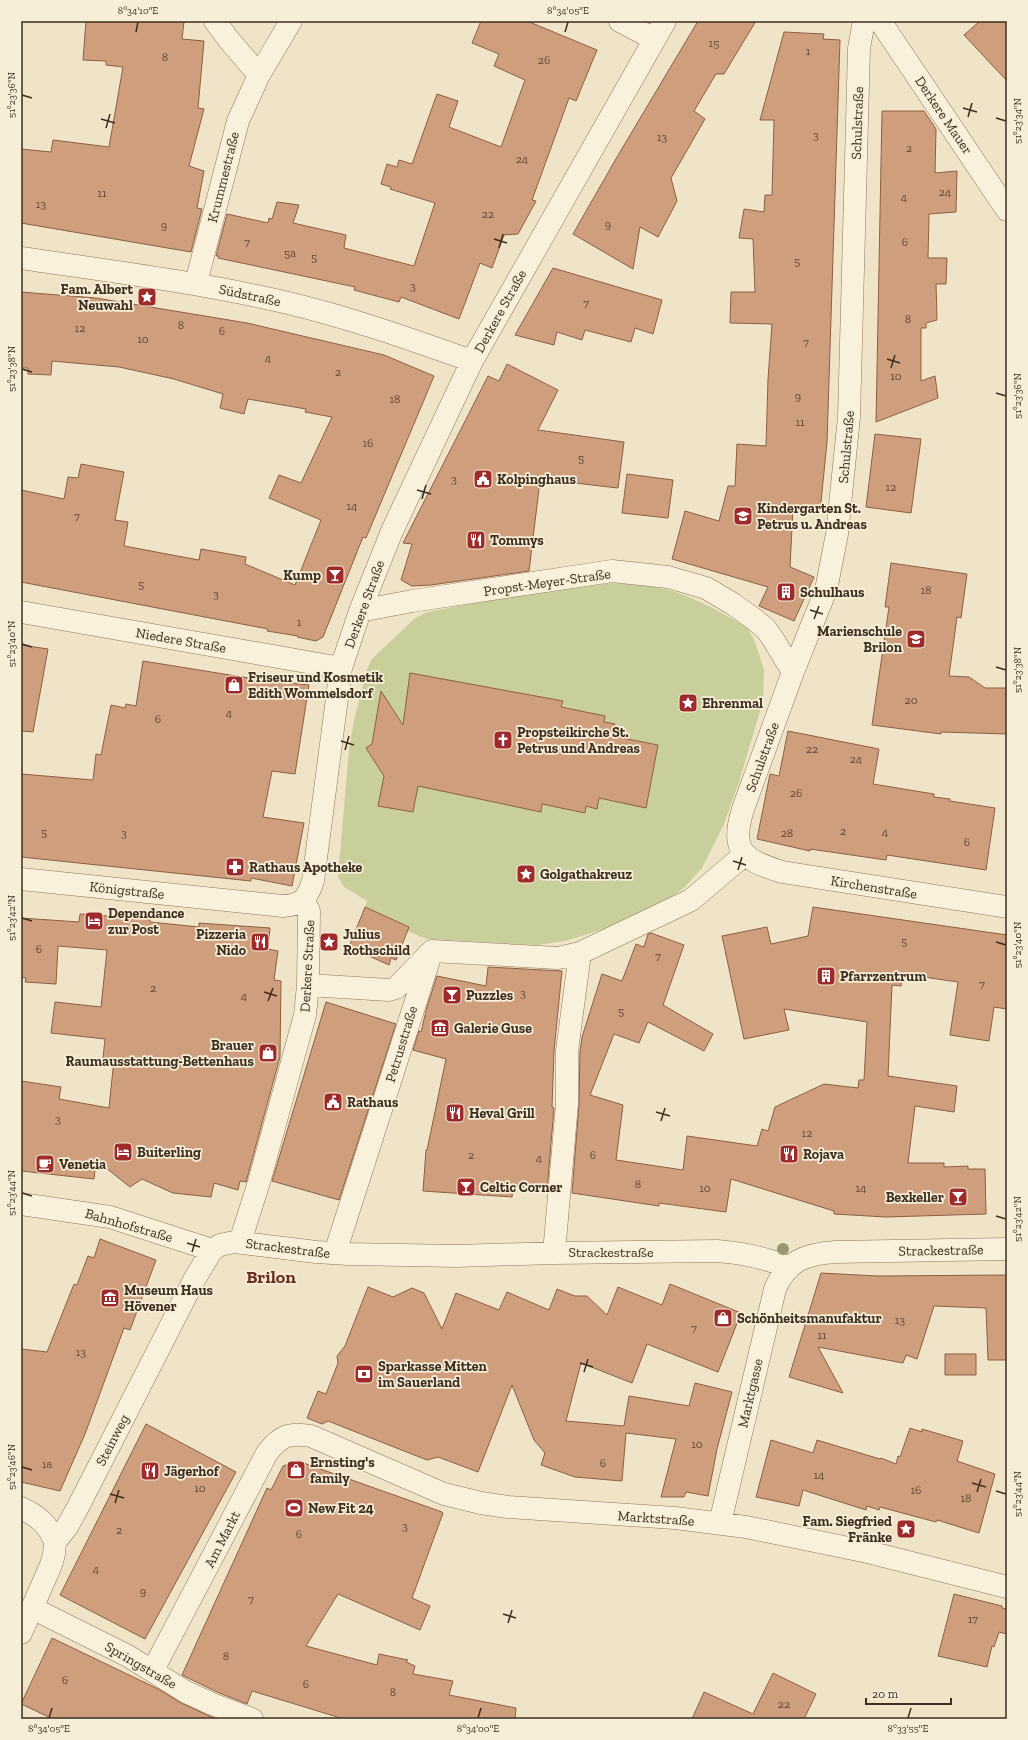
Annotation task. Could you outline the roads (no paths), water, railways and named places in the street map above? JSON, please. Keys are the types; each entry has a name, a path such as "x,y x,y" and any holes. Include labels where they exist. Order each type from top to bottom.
{"street":[{"path":"214,21 259,75"},
{"name":"Krummestraße","path":"196,283 234,135 246,103 259,75 291,21"},
{"path":"620,21 659,30"},
{"name":"Schulstraße","path":"744,855 741,850 739,840 740,819 792,672 821,606 829,579 838,534 850,410 859,48 864,21"},
{"name":"Derkere Mauer","path":"880,21 1007,210"},
{"name":"Derkere Straße","path":"240,1242 259,1182 305,1015 308,986 309,911 303,900 309,894 313,881 341,668 360,612 392,531 472,361 659,30"},
{"name":"Südstraße","path":"21,258 196,283 285,302 382,329 472,361"},
{"name":"Propst-Meyer-Straße","path":"360,612 412,601 612,571 668,577 706,588 733,604 754,619 766,629 792,672"},
{"name":"Niedere Straße","path":"21,612 341,668"},
{"path":"432,951 558,958 580,953 691,900 744,855"},
{"name":"Kirchenstraße","path":"744,855 764,867 782,872 1007,907"},
{"name":"Königstraße","path":"21,879 283,906 295,905 303,900"},
{"name":"Petrusstraße","path":"308,986 389,990 396,988 432,951"},
{"name":"Petrusstraße","path":"336,1253 432,951"},
{"path":"554,1253 567,1104 567,1051 580,953"},
{"name":"Bahnhofstraße","path":"21,1204 110,1217 212,1250"},
{"name":"Strackestraße","path":"212,1250 224,1243 240,1242 336,1253 457,1256 717,1251 741,1253 770,1260 788,1267 800,1259 816,1253 1007,1250"},
{"name":"Steinweg","path":"55,1542 67,1527 78,1507 194,1280 212,1250"},
{"name":"Marktgasse","path":"720,1523 775,1289 780,1278 788,1267"},
{"name":"Am Markt","path":"153,1670 266,1453 274,1444 292,1434 311,1436"},
{"name":"Marktstraße","path":"311,1436 444,1494 481,1503 508,1507 675,1518 720,1523 824,1542 1007,1587"},
{"path":"21,1508 36,1515 45,1523 51,1531 55,1542 52,1565 21,1633"},
{"name":"Springstraße","path":"32,1608 153,1670 186,1692 212,1704 252,1719"}],"place":[{"name":"Fam. Albert Neuwahl","path":"147,297"},
{"name":"Kolpinghaus","path":"483,479"},
{"name":"Kindergarten St. Petrus u. Andreas","path":"743,516"},
{"name":"Tommys","path":"476,540"},
{"name":"Kump","path":"335,575"},
{"name":"Schulhaus","path":"786,592"},
{"name":"Marienschule Brilon","path":"916,639"},
{"name":"Friseur und Kosmetik Edith Wommelsdorf","path":"234,685"},
{"name":"Ehrenmal","path":"688,703"},
{"name":"Propsteikirche St. Petrus und Andreas","path":"503,740"},
{"name":"Rathaus Apotheke","path":"235,867"},
{"name":"Golgathakreuz","path":"526,874"},
{"name":"Dependance zur Post","path":"94,921"},
{"name":"Pizzeria Nido","path":"260,942"},
{"name":"Julius Rothschild","path":"329,942"},
{"name":"Pfarrzentrum","path":"826,976"},
{"name":"Puzzles","path":"452,995"},
{"name":"Galerie Guse","path":"440,1028"},
{"name":"Brauer Raumausstattung-Bettenhaus","path":"268,1053"},
{"name":"Rathaus","path":"333,1102"},
{"name":"Heval Grill","path":"455,1113"},
{"name":"Buiterling","path":"123,1152"},
{"name":"Rojava","path":"789,1154"},
{"name":"Venetia","path":"45,1164"},
{"name":"Celtic Corner","path":"466,1187"},
{"name":"Bexkeller","path":"958,1197"},
{"name":"Museum Haus Hövener","path":"110,1298"},
{"name":"Schönheitsmanufaktur","path":"723,1318"},
{"name":"Sparkasse Mitten im Sauerland","path":"364,1374"},
{"name":"Ernsting's family","path":"296,1470"},
{"name":"Jägerhof","path":"150,1471"},
{"name":"New Fit 24","path":"294,1508"},
{"name":"Fam. Siegfried Fränke","path":"906,1529"}],"district":[{"name":"Brilon","path":"271,1277"}]}
